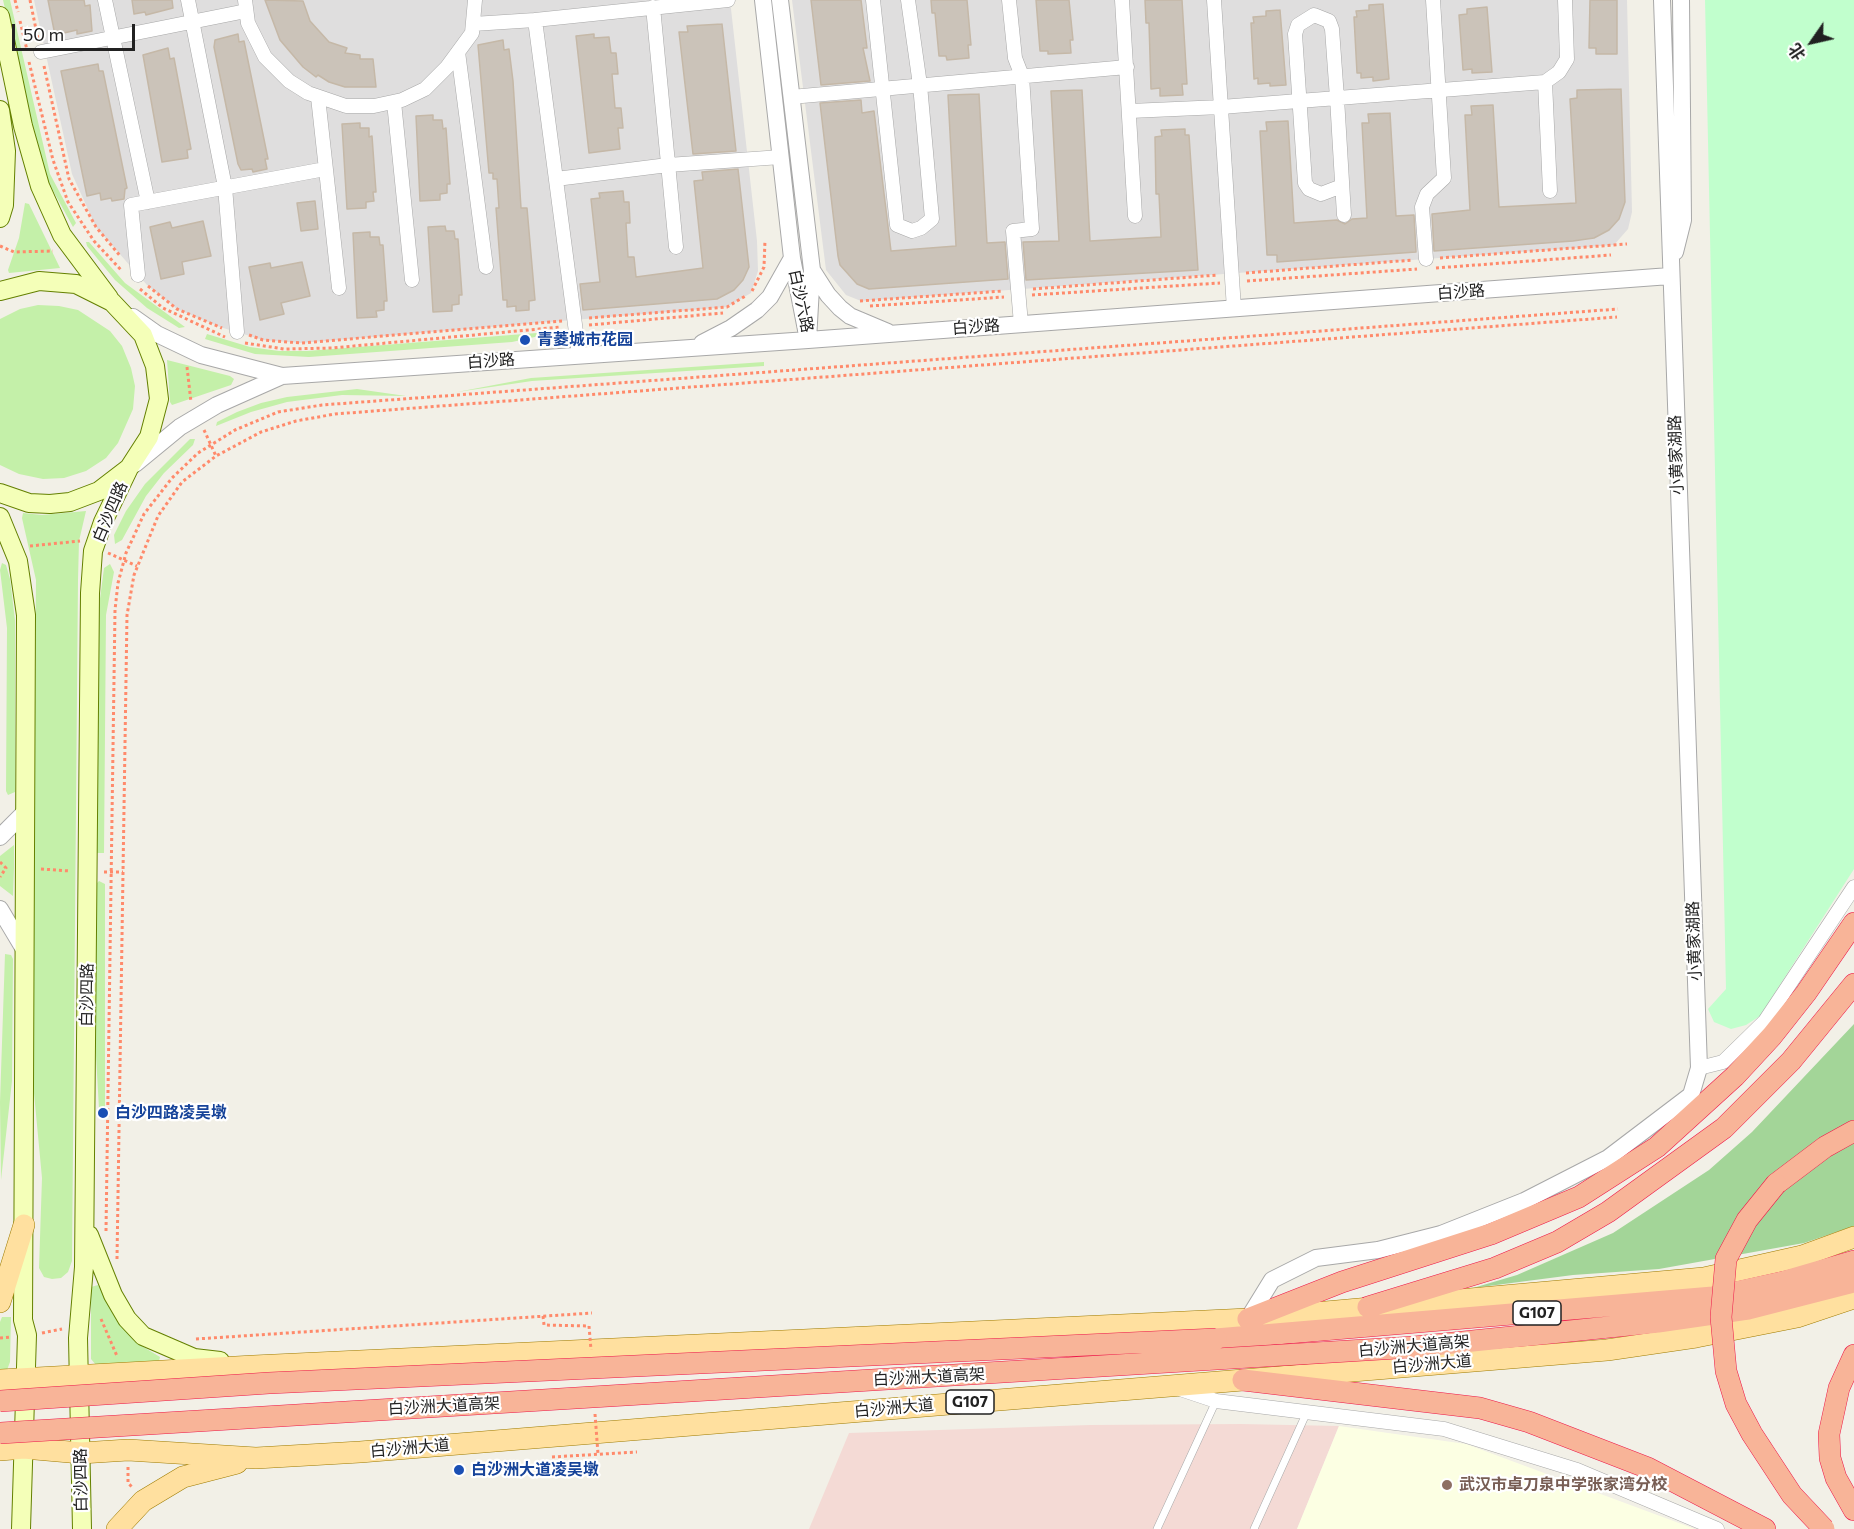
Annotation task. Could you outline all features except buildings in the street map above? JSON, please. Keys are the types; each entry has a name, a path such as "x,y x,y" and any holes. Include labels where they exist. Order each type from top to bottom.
{"highway":[{"path":"1248,1319 1342,1282 1448,1249 1579,1197 1657,1147 1735,1076 1772,1036 1806,993 1854,923"},
{"path":"1368,1307 1495,1268 1557,1242 1608,1212 1724,1128 1791,1061 1854,984"},
{"path":"1824,1529 1792,1495 1752,1434 1736,1404 1726,1371 1721,1317 1726,1259 1747,1220 1776,1184 1825,1147 1854,1131"},
{"name":"白沙洲大道高架","path":"0,1401 269,1383 1216,1339 1713,1298 1782,1282 1854,1261"},
{"name":"白沙洲大道高架","path":"0,1433 1414,1347 1681,1319 1748,1309 1854,1282"},
{"path":"1854,1355 1839,1388 1829,1434 1830,1458 1836,1478 1854,1510"},
{"path":"1243,1380 1480,1408 1528,1422 1648,1468 1765,1529"}],"main road":[{"path":"0,16 22,126 40,186 62,235 112,302 143,335 155,366 159,399 149,437 129,468 99,491 70,502 29,502 0,493"},
{"path":"0,110 6,151 4,205 0,218"},
{"path":"0,291 39,280 76,284 112,302"},
{"name":"白沙四路","path":"82,1529 79,1376 84,1221 90,593 94,548 103,522 129,468"},
{"path":"0,517 14,551 26,615 23,1320 27,1335 27,1379 21,1529"},
{"path":"84,1221 113,1295 127,1319 143,1336 194,1358 254,1366"},
{"path":"0,1302 24,1225"},
{"name":"G107","path":"0,1380 1248,1319 1704,1278 1802,1256 1854,1237"},
{"name":"白沙洲大道","path":"0,1450 24,1448 81,1454 128,1450 256,1458 372,1451 1170,1386 1607,1350 1696,1337 1797,1317 1854,1298"},
{"path":"117,1529 143,1501 183,1476 256,1458"}],"street":[{"path":"105,0 148,202"},
{"path":"188,0 225,187 235,337"},
{"path":"41,52 192,22 246,5 248,23 265,57 289,81 318,97 346,105 374,106 394,102 425,89 472,33 476,0"},
{"path":"473,24 535,20 728,0"},
{"name":"白沙六路","path":"763,0 792,258 808,340"},
{"name":"白沙六路","path":"780,0 812,270 808,340"},
{"path":"873,0 897,225 912,231 921,228 932,219 920,85 908,0"},
{"path":"1009,0 1015,58 1022,76 1032,229 1013,231 1022,324"},
{"path":"1122,0 1135,216"},
{"path":"1214,0 1234,309"},
{"path":"1426,259 1422,207 1427,194 1444,178 1433,0"},
{"path":"1130,111 1221,107 1545,82 1559,72 1567,59 1565,0"},
{"path":"1662,0 1670,276"},
{"path":"1670,276 1683,220 1681,0"},
{"path":"653,8 676,247"},
{"path":"1342,186 1321,194 1309,189 1305,183 1295,34 1298,26 1314,15 1329,21 1332,29 1344,215"},
{"path":"535,20 579,355"},
{"path":"458,52 486,267"},
{"path":"791,97 1127,67"},
{"path":"1545,82 1550,191"},
{"path":"318,97 339,288"},
{"path":"394,102 412,280"},
{"path":"556,179 668,165 781,157"},
{"path":"138,281 131,205 325,169"},
{"path":"694,347 731,328 757,310 770,297 792,258"},
{"path":"812,270 828,296 850,316 891,333"},
{"name":"白沙路","path":"282,376 808,340 1670,276"},
{"name":"小黄家湖路","path":"1248,1319 1272,1280 1316,1258 1378,1250 1442,1234 1524,1201 1608,1158 1691,1095 1699,1068 1670,276"},
{"path":"112,302 157,334 191,350 282,376"},
{"path":"129,468 180,427 198,416 282,376"},
{"path":"0,837 25,812"},
{"path":"1699,1068 1723,1062 1765,1021 1854,886"},
{"path":"0,909 25,951"},
{"path":"1170,1386 1216,1401 1306,1414 1444,1429 1577,1470 1717,1529"}],"lane":[{"path":"1157,1529 1216,1401"},
{"path":"1254,1529 1306,1414"}],"path":[{"path":"15,0 44,126 68,202 94,241 123,272"},
{"path":"853,298 861,301 1627,244"},
{"path":"138,281 163,308 196,325 284,349 332,348 757,310"},
{"path":"106,1236 115,610 118,583 124,560 144,514 172,478 198,453 235,430 278,412 322,405 1618,309"},
{"path":"120,1268 117,1259 127,615 137,566 158,516 182,482 216,456 261,432 296,421 334,414 1617,317"},
{"path":"198,318 187,366 190,400 216,456"},
{"path":"14,551 30,546 79,541 137,566"},
{"path":"0,862 6,868 123,872"},
{"path":"0,877 6,868"},
{"path":"189,1338 210,1340 592,1313"},
{"path":"543,1316 544,1325 589,1326"},
{"path":"542,1457 637,1452"}],"shaded area":[{"path":"34,0 730,0 757,241 758,271 751,293 727,307 301,343 263,340 220,327 177,309 147,285 96,227 72,174"},
{"path":"792,0 1627,0 1632,212 1628,229 1614,245 861,301 846,295 826,270"},
{"path":"1090,1425 1339,1426 1297,1529 809,1529 849,1433"},
{"name":"武汉市卓刀泉中学张家湾分校","path":"1339,1426 1466,1444 1695,1529 1297,1529"}],"green space":[{"path":"3,0 10,0 50,174 76,223 73,227 45,176"},
{"path":"1705,0 1854,0 1854,869 1760,1016 1746,1025 1731,1029 1714,1022 1708,1009 1726,989"},
{"path":"25,203 29,204 60,268 9,273 19,238"},
{"path":"86,242 89,242 125,283 185,327 179,328 147,308 115,280"},
{"path":"38,305 78,310 110,331 122,346 135,386 133,409 118,443 106,458 86,471 64,478 43,479 19,474 0,465 0,319 20,309"},
{"path":"562,331 512,342 309,357 255,354 205,339 207,334 250,347 279,351 307,351"},
{"path":"167,360 234,379 231,385 172,405"},
{"path":"764,362 764,366 532,381 457,392 531,378"},
{"path":"357,389 406,396 342,395 287,402 251,412 216,426 217,422 261,403 287,397"},
{"path":"190,439 195,439 193,445 164,473 146,496 122,540 115,544 114,535 126,511 145,484"},
{"path":"86,511 79,541 78,580 72,1261 68,1272 61,1278 52,1279 44,1277 39,1268 42,1178 32,1072 36,580 22,518 23,513 42,515"},
{"path":"2,563 6,565 10,579 15,620 15,792 8,795 6,791 7,628 0,570"},
{"path":"110,564 114,572 106,615 104,853 96,853 98,614 104,568"},
{"path":"14,845 13,896 0,886 0,856"},
{"path":"99,881 105,884 105,1110 99,1109 94,1020 96,884"},
{"path":"5,954 11,955 13,959 12,1081 1,1180 0,1102"},
{"path":"1854,1024 1854,1226 1804,1243 1659,1269 1573,1275 1473,1288 1517,1275 1613,1233 1709,1170 1752,1132"},
{"path":"98,1285 123,1328 137,1343 160,1357 159,1361 96,1365 91,1359 91,1287"},
{"path":"2,1317 11,1317 10,1362 7,1370 0,1374 0,1322"}],"place":[{"name":"青菱城市花园","path":"525,340"},
{"name":"白沙四路凌吴墩","path":"103,1113"},
{"name":"白沙洲大道凌吴墩","path":"459,1470"},
{"name":"武汉市卓刀泉中学张家湾分校","path":"1447,1485"}]}
